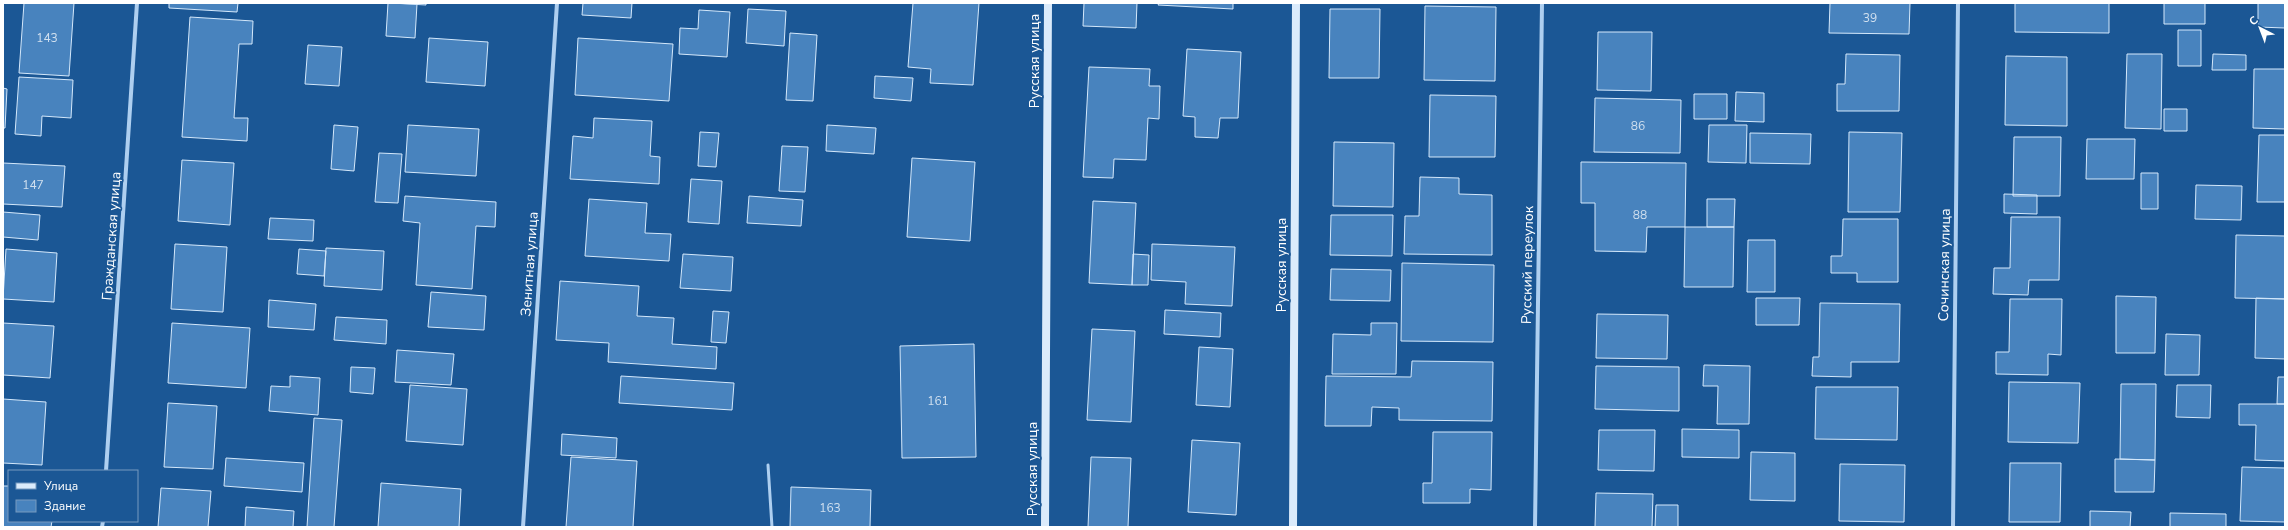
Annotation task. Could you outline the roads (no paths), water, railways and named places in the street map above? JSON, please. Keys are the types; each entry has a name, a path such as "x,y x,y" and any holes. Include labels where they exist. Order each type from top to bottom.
{"main road":[{"name":"Русская улица","path":"1045,527 1048,3"},
{"name":"Русская улица","path":"1293,527 1296,3"}],"street":[{"name":"Гражданская улица","path":"106,470 137,3"},
{"name":"Зенитная улица","path":"523,527 557,3"},
{"name":"Русский переулок","path":"1535,527 1542,3"},
{"name":"Сочинская улица","path":"1953,527 1958,3"}],"lane":[{"path":"768,465 772,527"}]}
